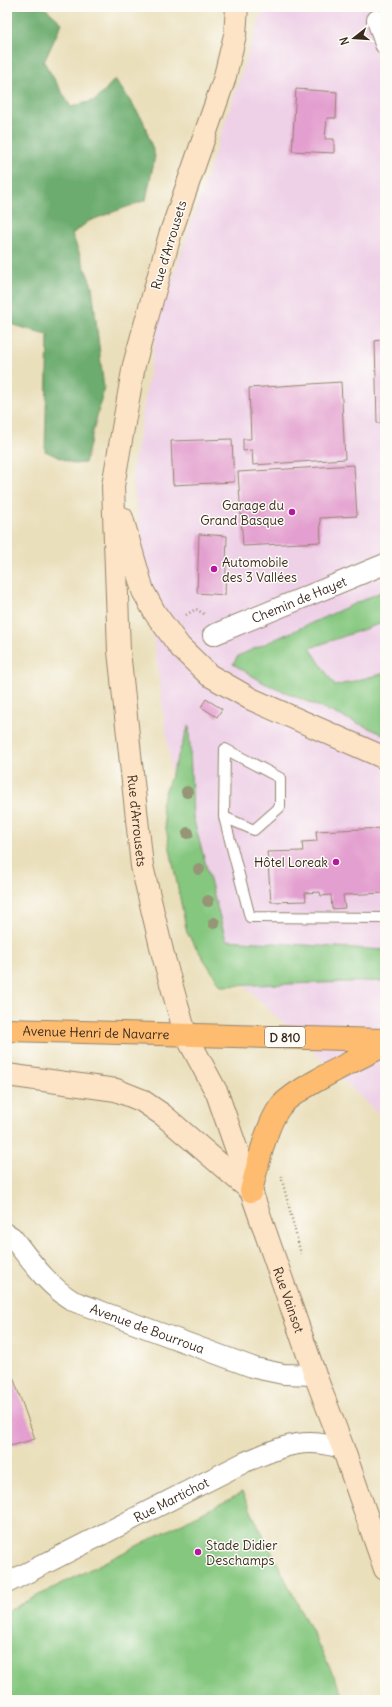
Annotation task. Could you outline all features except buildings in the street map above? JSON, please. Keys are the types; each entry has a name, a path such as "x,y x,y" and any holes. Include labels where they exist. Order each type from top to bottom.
{"main road":[{"name":"Rue d'Arrousets","path":"185,1033 163,955 142,866 119,651 116,604 113,486 134,365 170,235 224,80 235,35 237,7"},
{"name":"Rue d'Arrousets","path":"113,486 143,592 155,613 180,647 208,675 251,699 385,758"},
{"path":"116,604 143,592"},
{"name":"Avenue Henri de Navarre","path":"7,1030 185,1033"},
{"name":"D 810","path":"185,1033 385,1040"},
{"name":"Rue Vainsot","path":"185,1033 217,1093 315,1375 343,1448 385,1569"},
{"path":"7,1075 116,1090 141,1100 164,1115 251,1191 267,1137 280,1107 300,1091 385,1045"}],"street":[{"path":"376,20 385,44"},
{"name":"Chemin de Hayet","path":"213,635 385,564"},
{"name":"Avenue de Bourroua","path":"7,1234 12,1237 43,1276 59,1293 73,1301 255,1368 283,1374 315,1375"},
{"name":"Rue Martichot","path":"7,1583 245,1462 280,1448 297,1444 312,1442 343,1448"}],"lane":[{"path":"224,817 254,830 280,807 280,778 225,749 224,817 250,917 385,918"}],"path":[{"path":"180,618 196,609"}],"shaded area":[{"path":"264,7 385,7 385,1120 193,937 132,474 158,322"}],"green space":[{"path":"7,7 44,7 62,23 44,62 71,107 96,100 115,79 143,120 155,156 146,200 89,221 72,234 92,286 104,389 85,463 74,464 45,451 48,335 7,323"},
{"path":"385,590 385,622 310,648 335,686 385,673 385,735 264,683 233,664 238,656"},
{"path":"189,725 193,817 226,940 385,950 385,981 221,986 187,933 161,804"},
{"name":"Stade Didier Deschamps","path":"242,1493 346,1700 7,1700 7,1611"}],"place":[{"name":"Garage du Grand Basque","path":"292,512"},
{"name":"Automobile des 3 Vallées","path":"214,569"},
{"name":"Hôtel Loreak","path":"336,862"},
{"name":"Stade Didier Deschamps","path":"198,1552"}]}
